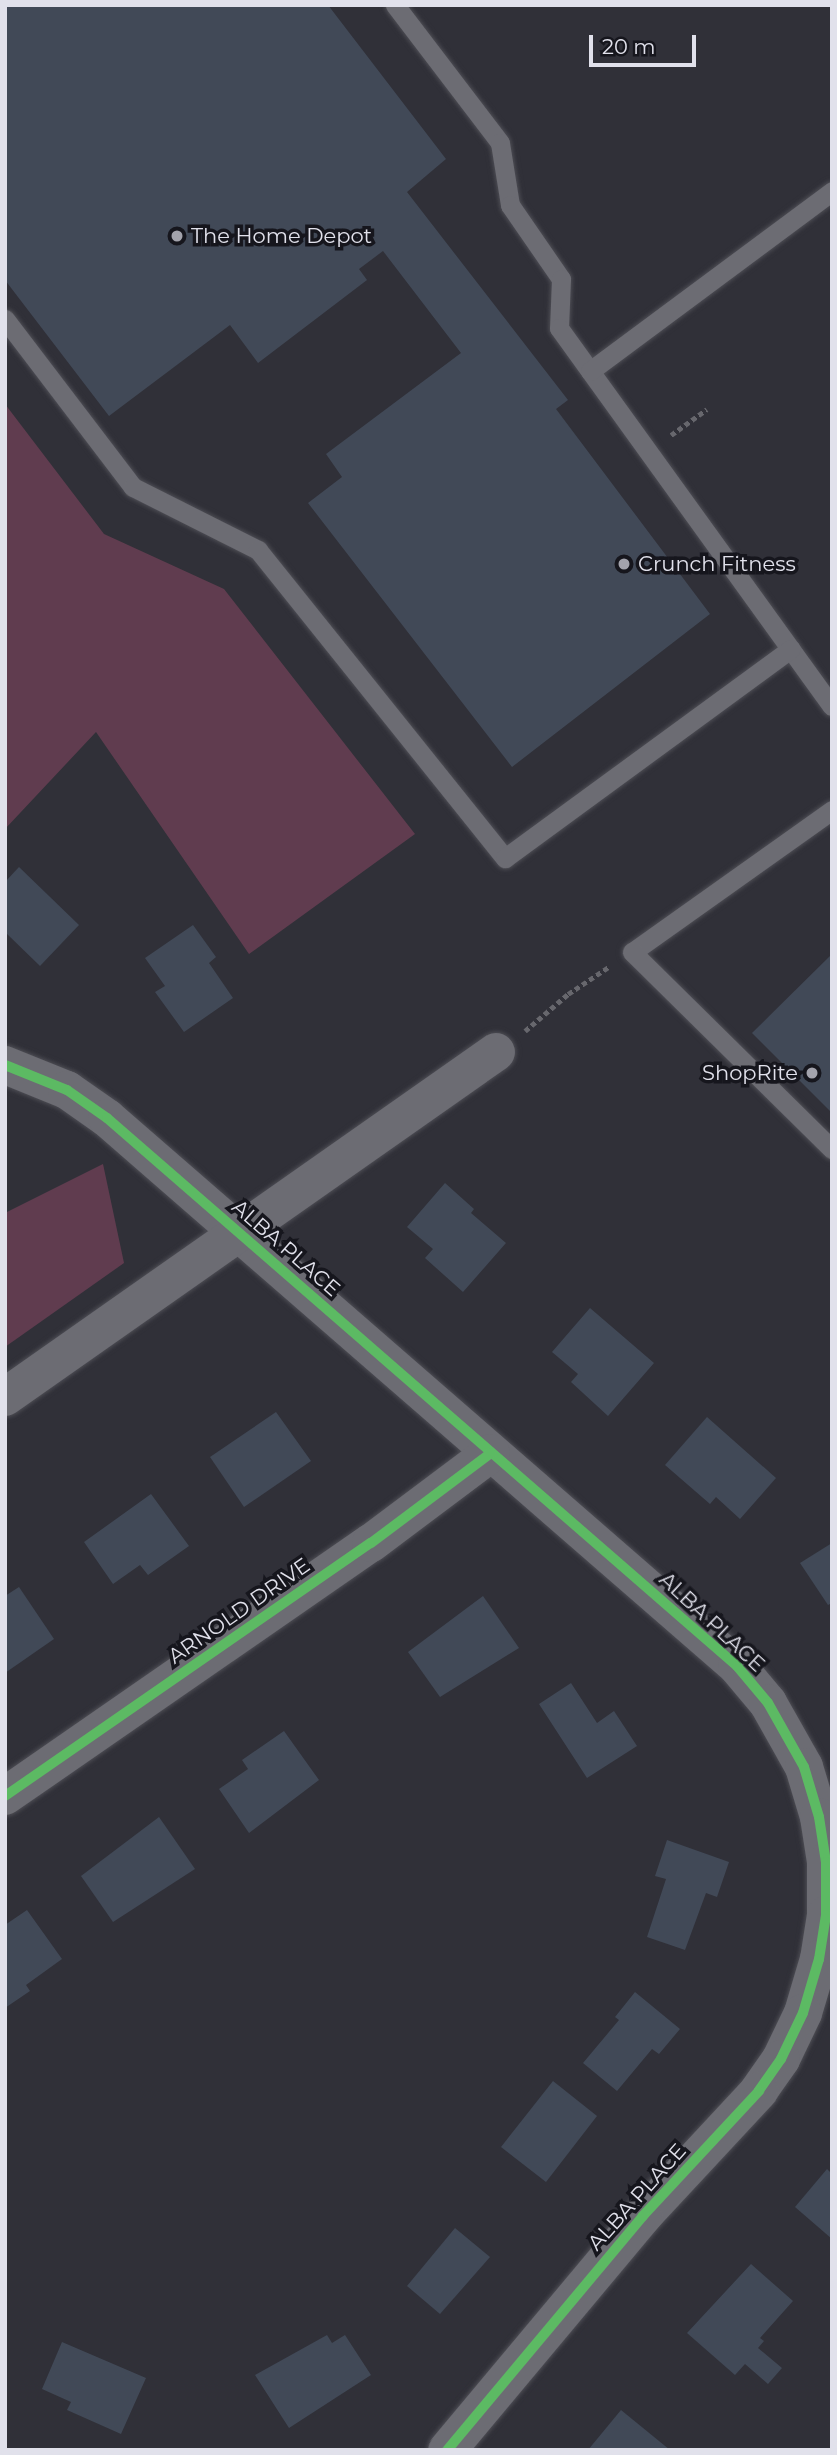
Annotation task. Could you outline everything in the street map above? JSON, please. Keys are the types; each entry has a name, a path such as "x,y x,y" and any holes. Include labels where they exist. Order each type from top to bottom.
{"street":[{"path":"5,1396 240,1234 496,1052"},
{"name":"ALBA PLACE","path":"5,1065 66,1090 107,1118 737,1666 768,1703 804,1767 819,1817 826,1862 826,1915 819,1959 803,2013 781,2059 759,2091 643,2216 447,2450"},
{"name":"ARNOLD DRIVE","path":"5,1796 371,1543 491,1453"}],"lane":[{"path":"395,5 500,143 510,205 561,279 559,328 832,706"},
{"path":"590,371 832,191"},
{"path":"5,319 133,487 258,550 505,858 791,649"},
{"path":"832,810 632,952 832,1149"}],"path":[{"path":"671,435 708,409"},
{"path":"496,1052 549,1013 568,994 632,952"}],"shaded area":[{"path":"5,404 104,534 224,589 415,834 249,954 96,732 5,829"},
{"path":"103,1164 124,1263 5,1347 5,1213"}],"building":[{"path":"5,5 328,5 446,159 407,192 568,400 556,409 710,614 512,767 308,503 342,477 326,454 461,353 383,251 359,269 367,280 258,363 230,325 109,416 5,280"},
{"path":"19,867 79,925 40,966 5,932 5,882"},
{"path":"193,925 216,957 209,963 233,998 184,1032 155,992 165,986 145,958"},
{"name":"ShopRite","path":"832,954 832,1113 752,1033"},
{"path":"445,1183 474,1209 471,1213 506,1243 463,1292 425,1258 433,1249 407,1227"},
{"path":"590,1308 654,1363 608,1416 571,1382 578,1374 552,1352"},
{"path":"276,1412 311,1461 244,1507 210,1457"},
{"path":"707,1417 776,1478 740,1519 716,1497 710,1504 665,1465"},
{"path":"151,1494 189,1546 148,1575 140,1565 113,1584 84,1542"},
{"path":"832,1543 832,1603 828,1605 800,1563"},
{"path":"19,1587 54,1639 5,1673 5,1596"},
{"path":"483,1596 519,1648 440,1697 408,1652"},
{"path":"571,1683 597,1723 614,1711 637,1746 587,1778 539,1704"},
{"path":"284,1731 319,1780 249,1833 219,1789 248,1769 242,1760"},
{"path":"159,1817 195,1869 113,1922 81,1876"},
{"path":"667,1840 729,1862 717,1897 706,1893 685,1950 647,1937 666,1879 655,1876"},
{"path":"27,1910 62,1959 26,1985 30,1991 5,2008 5,1925"},
{"path":"635,1992 680,2029 659,2054 652,2049 617,2091 583,2063 619,2020 615,2017"},
{"path":"553,2081 597,2116 546,2182 501,2147"},
{"path":"827,2169 832,2174 832,2239 795,2207"},
{"path":"455,2228 490,2257 440,2314 407,2286"},
{"path":"751,2264 793,2301 760,2338 764,2341 758,2348 782,2368 768,2384 745,2364 735,2375 687,2333"},
{"path":"327,2335 332,2343 345,2335 371,2375 289,2428 255,2375"},
{"path":"62,2342 146,2378 121,2434 67,2410 71,2402 42,2389"},
{"path":"621,2410 670,2450 588,2450"}],"cycle path":[{"path":"5,1065 67,1090 107,1118 737,1666 768,1703 804,1767 819,1817 826,1862 826,1915 819,1959 803,2013 781,2059 759,2091 643,2216 447,2450"},
{"path":"5,1796 371,1543 491,1453"}],"place":[{"name":"The Home Depot","path":"177,236"},
{"name":"Crunch Fitness","path":"624,564"},
{"name":"ShopRite","path":"812,1073"}]}
